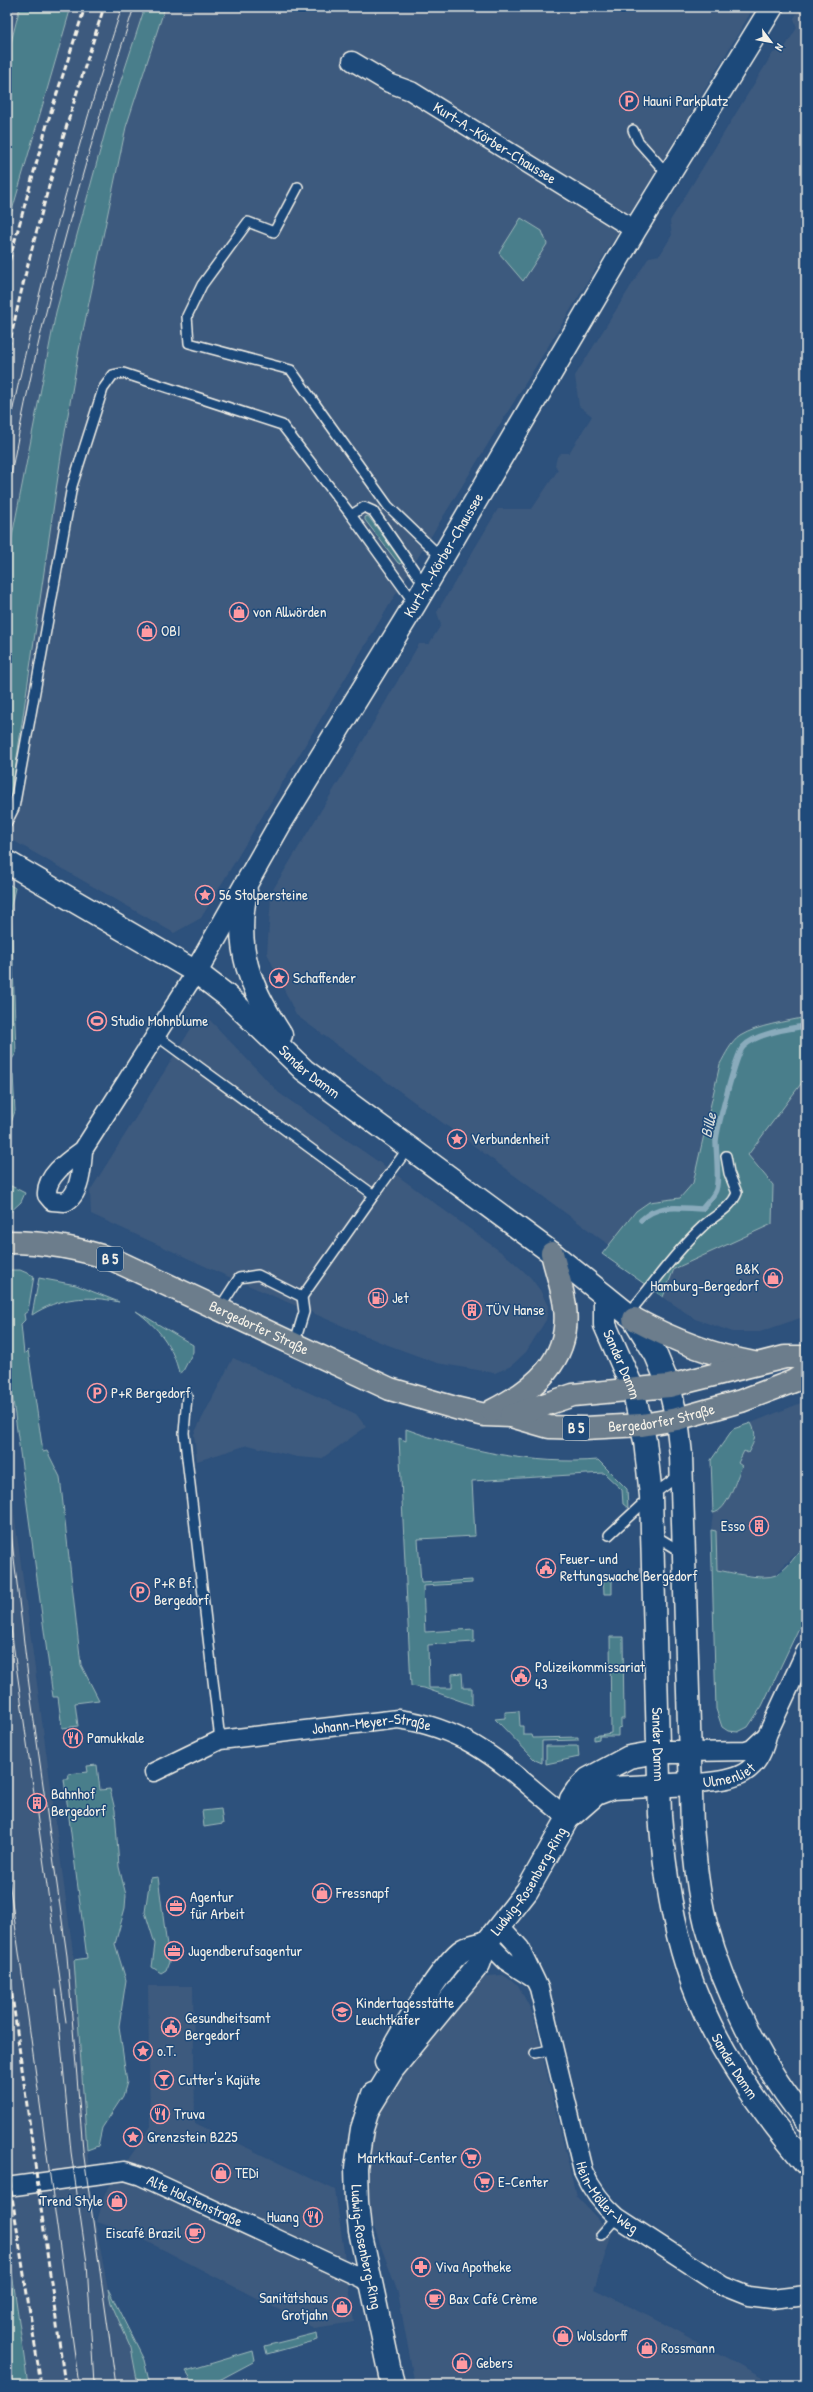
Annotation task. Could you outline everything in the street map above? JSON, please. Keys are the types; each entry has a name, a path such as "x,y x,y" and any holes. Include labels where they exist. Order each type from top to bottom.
{"main road":[{"name":"Kurt-A.-Körber-Chaussee","path":"196,972 249,877 420,595 635,230 772,7"},
{"name":"Sander Damm","path":"7,862 196,972 226,995 304,1070 552,1253 631,1317 656,1355 669,1386 677,1419 682,1474 691,1784 697,1876 706,1924 717,1957 743,2019 768,2065 806,2120"},
{"name":"Kurt-A.-Körber-Chaussee","path":"249,877 243,906 242,930 249,979 268,1015 304,1070"},
{"name":"Bergedorfer Straße","path":"7,1242 40,1243 99,1255 130,1267 294,1346 390,1389 432,1403 485,1415 511,1416 549,1427 585,1428 642,1425 677,1419 741,1401 794,1381 806,1373"},
{"path":"485,1415 518,1398 548,1369 560,1352 564,1338 565,1306 552,1253"},
{"name":"Sander Damm","path":"605,1296 605,1325 633,1390 642,1425 651,1496 659,1785 664,1856 669,1889 687,1967 699,2000 714,2031 741,2077 773,2124 806,2164"},
{"path":"631,1317 712,1354 761,1364"},
{"name":"Bergedorfer Straße","path":"511,1416 573,1395 669,1386 785,1357 806,1357"},
{"name":"Ludwig-Rosenberg-Ring","path":"568,1818 571,1799 588,1779 629,1757 658,1752 690,1752"},
{"name":"Ludwig-Rosenberg-Ring","path":"393,2385 360,2231 356,2168 362,2130 369,2108 393,2069 479,1964 487,1942 527,1891 568,1818 589,1799 604,1790 659,1785 691,1784"}],"street":[{"name":"Kurt-A.-Körber-Chaussee","path":"352,61 389,84 411,91 635,230"},
{"name":"Kurt-A.-Körber-Chaussee","path":"83,1150 196,972"},
{"name":"Ulmenliet","path":"691,1784 727,1779 748,1772 761,1756 767,1734 806,1651"},
{"name":"Johann-Meyer-Straße","path":"154,1772 220,1740 398,1719 425,1723 475,1745 568,1818"},
{"name":"Ulmenliet","path":"690,1752 746,1751 752,1749 767,1734"},
{"name":"Hein-Möller-Weg","path":"500,1926 520,1948 547,2012 554,2049 583,2171 588,2183 606,2207 617,2217 723,2286 748,2296 772,2299 806,2295"},
{"path":"487,1942 512,1966 534,1979"},
{"name":"Alte Holstenstraße","path":"7,2187 125,2171 141,2176 372,2283"}],"lane":[{"path":"633,130 638,141 669,176"},
{"path":"298,187 274,232 248,222 213,268 187,316 189,343 291,370 388,506 442,558"},
{"path":"7,822 14,808 72,486 103,389 109,377 118,372 282,425 351,515 420,595"},
{"path":"351,515 364,507 373,511 420,595"},
{"path":"156,1036 374,1195"},
{"path":"294,1346 304,1312 302,1297 409,1147"},
{"path":"631,1317 660,1271 702,1226 734,1201 737,1193 729,1173 726,1156"},
{"path":"218,1310 239,1278 248,1275 258,1275 302,1297"},
{"path":"187,1396 184,1433 220,1740"},
{"path":"609,1535 651,1496 682,1474"},
{"path":"652,1533 684,1553"},
{"path":"535,2054 554,2049"},
{"path":"601,2235 617,2217"}],"shaded area":[{"path":"7,7 20,7 7,57"},
{"path":"71,7 145,7 110,114 56,312 7,562 7,228"},
{"path":"165,7 754,7 661,163 417,559 201,918 174,933 7,837 7,806 11,798 61,456 79,350 126,127"},
{"path":"801,7 806,7 806,1017 755,1030 739,1036 728,1049 720,1064 693,1183 680,1198 649,1202 636,1211 609,1245 296,1015 267,953 271,897 269,896 353,758 419,644 429,644 441,625 437,612 498,509 532,509 558,470 555,465 557,457 561,453 569,453 592,416 579,406 575,376 649,257 660,255 672,235 670,221 773,53 784,49 797,28 794,18"},
{"path":"207,1017 279,1093 383,1165 509,1258 530,1277 540,1290 548,1306 546,1320 526,1352 511,1366 495,1373 437,1363 380,1342 220,1273 91,1214 90,1191 197,1019"},
{"path":"806,1077 806,1316 760,1332 733,1332 695,1319 663,1297 674,1269 772,1223 773,1185 748,1155"},
{"path":"233,1358 356,1414 366,1427 321,1459 297,1457 248,1445 197,1461 194,1434"},
{"name":"Esso","path":"806,1401 806,1543 775,1575 765,1577 716,1570 716,1531 711,1530 713,1513 738,1480 742,1466 738,1464 744,1451 749,1453 756,1435 751,1423"},
{"path":"7,1460 74,1960 91,2201 108,2289 144,2360 150,2385 28,2385 7,2237"},
{"name":"Marktkauf-Center","path":"503,1975 518,1985 533,2014 576,2196 612,2234 594,2289 653,2318 777,2385 415,2385 398,2293 371,2219 366,2184 369,2148 384,2100 398,2075 476,1982 488,1976"},
{"path":"148,1986 193,1986 195,2123 335,2190 354,2322 314,2328 133,2234 97,2222 105,2193 150,2128"}],"green space":[{"path":"20,7 71,7 7,228 7,58"},
{"path":"145,7 165,7 126,127 79,350 61,456 11,798 7,806 7,562 56,312 110,114"},
{"path":"521,218 542,231 547,244 523,281 499,253"},
{"path":"368,516 402,561 401,564 398,563 365,520 365,517"},
{"path":"7,883 15,888 11,906 16,1053 7,1067"},
{"path":"806,1017 806,1077 748,1155 773,1185 772,1224 674,1269 663,1297 602,1254 636,1211 649,1202 680,1198 693,1183 720,1064 728,1049 734,1042 740,1036 755,1029"},
{"path":"7,1070 13,1074 15,1111 7,1135"},
{"path":"7,1184 25,1193 21,1202 7,1215"},
{"path":"7,1270 20,1270 34,1276 28,1311 24,1314 25,1320 21,1324 24,1354 28,1350 43,1452 47,1451 60,1477 81,1665 99,1700 75,1703 78,1726 62,1728 58,1697 53,1697 7,1356"},
{"path":"39,1278 76,1285 119,1302 85,1298 74,1299 53,1304 32,1315"},
{"path":"136,1311 193,1345 193,1352 183,1371 179,1373 173,1354 164,1338 144,1317"},
{"path":"751,1423 755,1435 752,1445 748,1453 744,1451 738,1463 742,1466 727,1500 718,1511 713,1513 711,1460 733,1429"},
{"path":"406,1429 452,1444 501,1455 550,1460 598,1460 627,1489 628,1508 623,1504 622,1490 604,1473 472,1481 475,1536 418,1539 421,1583 472,1580 472,1583 423,1586 425,1632 474,1629 474,1642 428,1645 429,1688 452,1688 452,1674 462,1673 463,1688 472,1688 472,1705 424,1688 411,1686 399,1438 406,1441"},
{"path":"711,1530 716,1531 717,1570 746,1576 770,1577 776,1575 788,1565 806,1543 806,1613 762,1706 748,1727 738,1732 728,1731 722,1727 716,1709"},
{"path":"603,1575 612,1575 612,1594 604,1594"},
{"path":"610,1637 623,1637 624,1719 621,1719 621,1727 618,1728 618,1736 599,1736 599,1739 594,1740 594,1736 611,1733"},
{"path":"519,1711 520,1726 523,1726 523,1735 532,1735 533,1738 578,1737 578,1740 542,1741 542,1763 535,1760 495,1719 505,1718 505,1712"},
{"path":"546,1746 578,1746 579,1757 546,1764"},
{"path":"97,1765 100,1790 110,1789 115,1810 119,1867 126,1895 125,1908 115,1944 126,1980 119,2026 127,2082 123,2096 102,2128 98,2146 87,2150 74,1960 87,1958 64,1779 69,1779 68,1774 88,1772 87,1766"},
{"path":"221,1809 223,1824 204,1827 202,1811"},
{"path":"158,1877 169,1962 166,1970 161,1973 152,1967 155,1944 145,1912 150,1878"},
{"path":"7,2237 28,2385 12,2385 7,2348"},
{"path":"108,2289 144,2360 150,2385 138,2385 131,2348 111,2303"},
{"path":"317,2333 318,2340 267,2354 265,2346"},
{"path":"253,2351 255,2361 210,2385 195,2385 186,2371"}],"waterway":[{"name":"Bille","path":"641,1220 655,1211 662,1209 702,1209 715,1192 718,1175 717,1134 736,1063 743,1047 748,1042 764,1035 806,1026"}],"tram line":[{"path":"7,437 31,328 58,220 122,7"},
{"path":"7,497 46,311 96,128 134,7"},
{"path":"7,1499 29,1685 67,1956 83,2150 116,2385"},
{"path":"7,1600 66,2022"},
{"path":"7,1866 79,2385"},
{"path":"56,1990 71,2152 87,2263 94,2385"}],"railway":[{"path":"7,269 48,121 85,7"},
{"path":"7,356 38,224 63,137 104,7"},
{"path":"7,1958 65,2385"},
{"path":"7,2164 41,2385"}],"place":[{"name":"Hauni Parkplatz","path":"629,101"},
{"name":"von Allwörden","path":"239,612"},
{"name":"OBI","path":"147,631"},
{"name":"56 Stolpersteine","path":"205,895"},
{"name":"Schaffender","path":"279,978"},
{"name":"Studio Mohnblume","path":"97,1021"},
{"name":"Verbundenheit","path":"457,1139"},
{"name":"B&K Hamburg-Bergedorf","path":"773,1278"},
{"name":"Jet","path":"378,1298"},
{"name":"TÜV Hanse","path":"472,1310"},
{"name":"P+R Bergedorf","path":"97,1393"},
{"name":"Esso","path":"759,1526"},
{"name":"Feuer- und Rettungswache Bergedorf","path":"546,1568"},
{"name":"P+R Bf. Bergedorf","path":"140,1592"},
{"name":"Polizeikommissariat 43","path":"521,1676"},
{"name":"Pamukkale","path":"73,1738"},
{"name":"Bahnhof Bergedorf","path":"37,1803"},
{"name":"Fressnapf","path":"322,1893"},
{"name":"Agentur für Arbeit","path":"176,1906"},
{"name":"Jugendberufsagentur","path":"174,1951"},
{"name":"Kindertagesstätte Leuchtkäfer","path":"342,2012"},
{"name":"Gesundheitsamt Bergedorf","path":"171,2027"},
{"name":"o.T.","path":"143,2051"},
{"name":"Cutter's Kajüte","path":"164,2080"},
{"name":"Truva","path":"160,2114"},
{"name":"Grenzstein B225","path":"133,2137"},
{"name":"Marktkauf-Center","path":"471,2158"},
{"name":"TEDi","path":"221,2173"},
{"name":"E-Center","path":"484,2182"},
{"name":"Trend Style","path":"117,2201"},
{"name":"Huang","path":"313,2217"},
{"name":"Eiscafé Brazil","path":"195,2233"},
{"name":"Viva Apotheke","path":"421,2267"},
{"name":"Bax Café Crème","path":"435,2299"},
{"name":"Sanitätshaus Grotjahn","path":"342,2307"},
{"name":"Wolsdorff","path":"563,2336"},
{"name":"Rossmann","path":"647,2348"},
{"name":"Gebers","path":"462,2363"}]}
